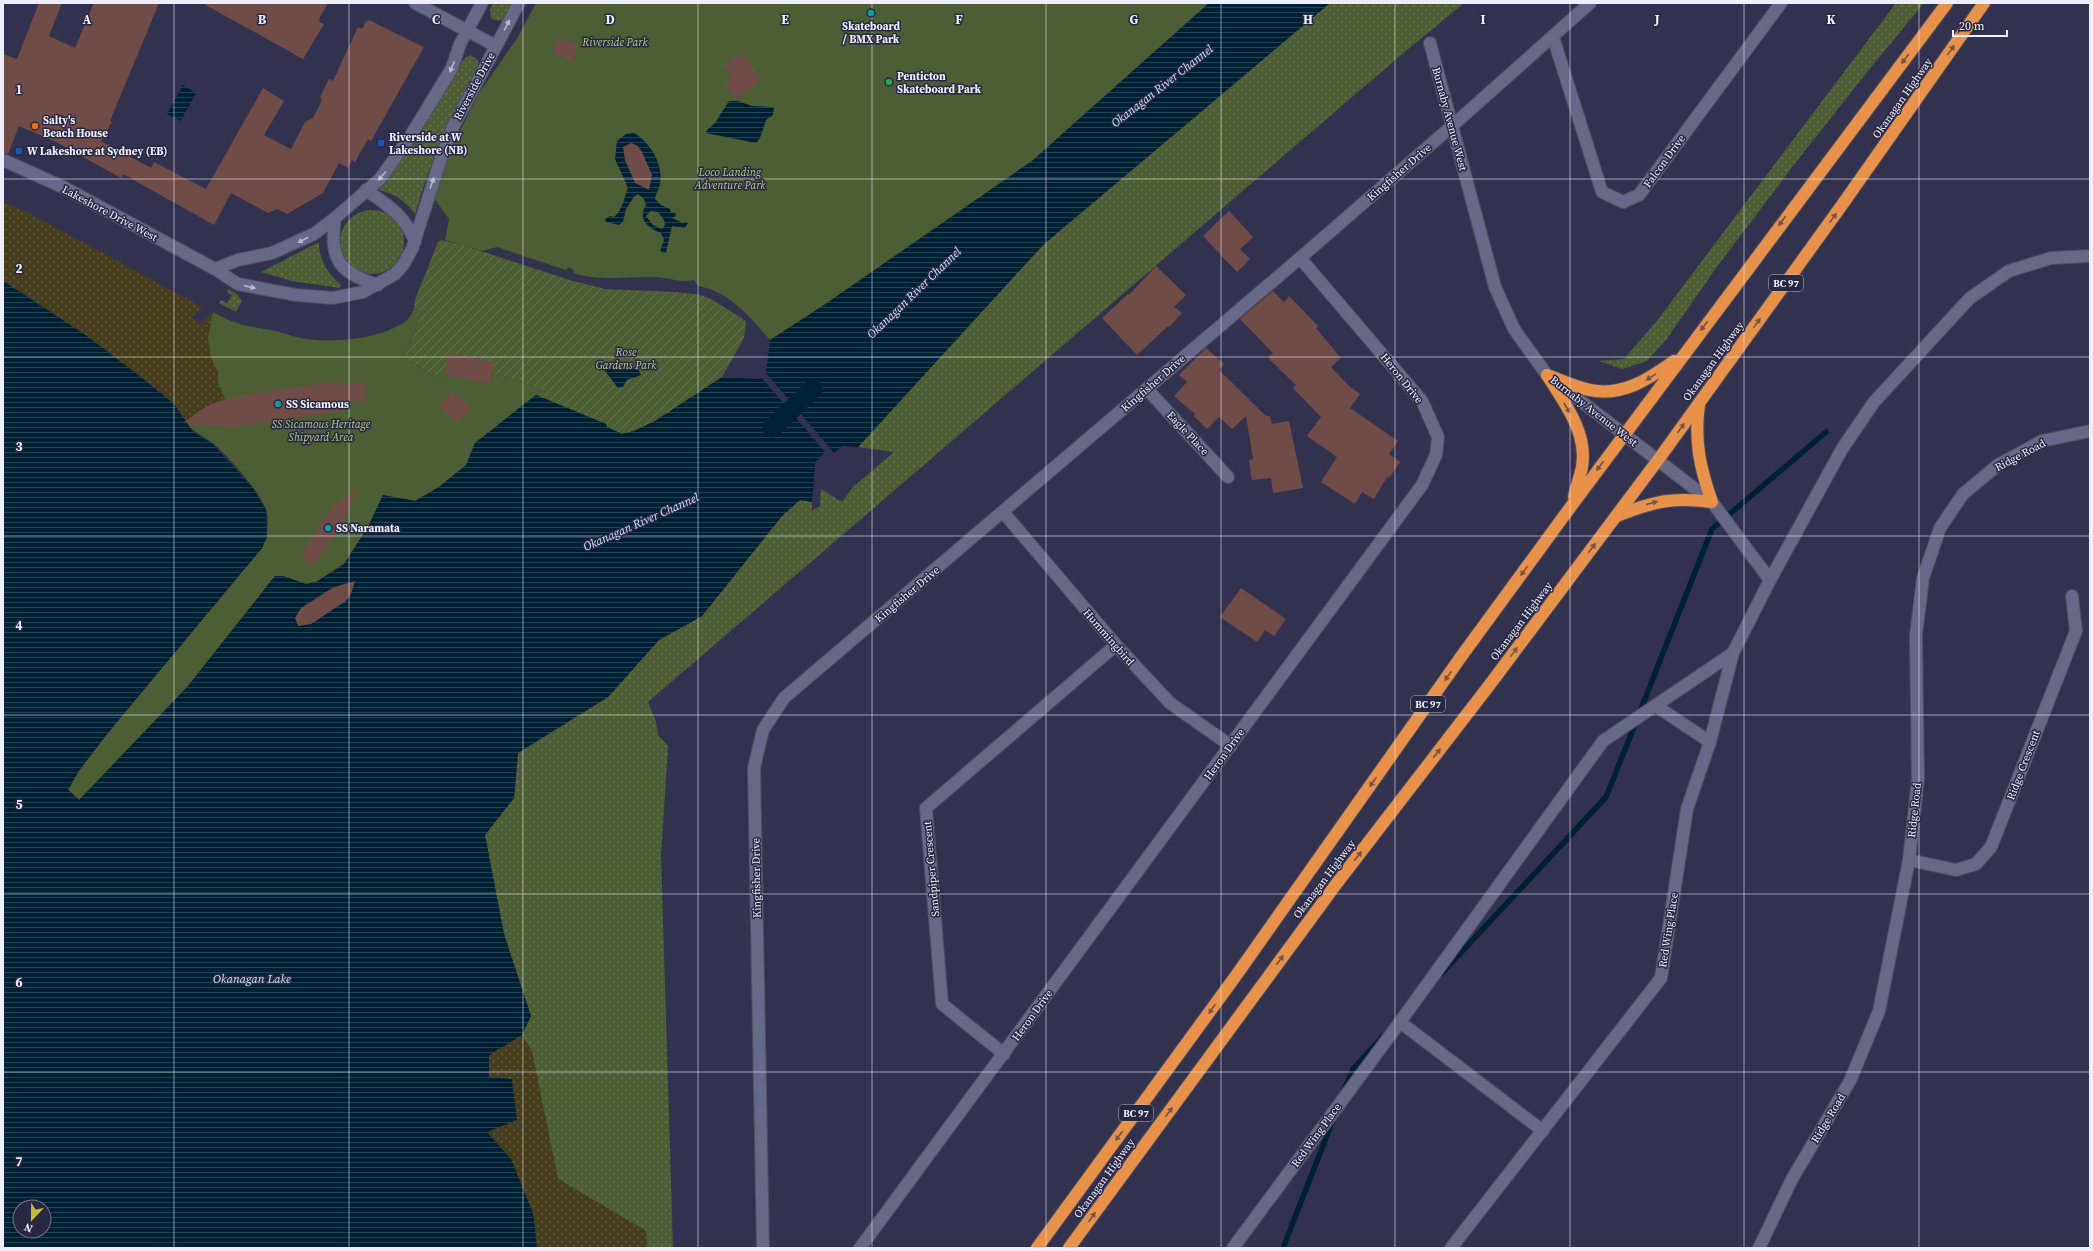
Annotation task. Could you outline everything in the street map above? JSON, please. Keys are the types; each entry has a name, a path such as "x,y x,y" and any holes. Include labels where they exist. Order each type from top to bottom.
{"highway":[{"name":"Okanagan Highway","path":"1037,1248 1235,977 1463,654 1623,434 1947,3"},
{"name":"Okanagan Highway","path":"1069,1248 1337,882 1496,677 1658,460 1842,205 1984,3"},
{"path":"1547,375 1590,391 1619,391 1649,379 1683,354"},
{"path":"1547,375 1571,413 1582,440 1582,466 1572,505"},
{"path":"1616,516 1640,506 1661,500 1685,499 1712,502 1703,476 1698,450 1696,427 1700,402"}],"street":[{"path":"415,3 496,46"},
{"path":"215,269 238,260 272,253 295,244 314,234 380,180 415,129 452,68 460,44 482,3"},
{"name":"Riverside Drive","path":"415,241 440,158 454,127 519,3"},
{"path":"1452,126 1590,3"},
{"name":"Falcon Drive","path":"1553,37 1602,192 1623,202 1639,194 1781,3"},
{"name":"Burnaby Avenue West","path":"1430,43 1495,287 1514,329 1547,375 1712,502 1770,580"},
{"name":"Kingfisher Drive","path":"762,1248 754,768 763,730 784,698 1300,258 1452,126"},
{"name":"Lakeshore Drive West","path":"3,160 65,188 215,269 238,284 268,291 318,298 349,296 378,285 395,274 403,265 415,241"},
{"path":"366,190 400,215 409,228 415,241"},
{"path":"335,218 332,245 338,262 353,276 378,285"},
{"path":"1733,653 1770,580 1842,449 1874,402 1970,298 2009,271 2051,258 2090,256"},
{"name":"Heron Drive","path":"860,1248 1422,485 1436,456 1438,437 1422,401 1300,258"},
{"name":"Eagle Place","path":"1147,389 1228,477"},
{"name":"Ridge Road","path":"1759,1248 1792,1179 1850,1081 1879,1011 1909,860 1918,779 1916,635 1923,578 1940,528 1963,494 1998,465 2042,440 2090,431"},
{"name":"Hummingbird","path":"1003,512 1116,646 1170,703 1231,746"},
{"name":"Ridge Crescent","path":"1909,860 1956,870 1976,864 1991,847 2076,631 2072,596"},
{"name":"Sandpiper Crescent","path":"1004,1054 942,1004 926,808 1116,646"},
{"name":"Red Wing Place","path":"1233,1248 1400,1022 1603,741 1733,653"},
{"name":"Red Wing Place","path":"1451,1248 1661,978 1687,808 1710,742 1733,653"},
{"path":"1656,706 1710,742"},
{"path":"1400,1022 1543,1130"}],"green space":[{"path":"493,3 512,3 503,20 498,21 491,18 490,9"},
{"path":"536,3 1209,3 1032,161 824,305 770,340 738,306 720,293 698,286 694,280 680,281 657,277 604,278 583,276 573,273 574,270 568,267 566,270 497,247 482,251 445,240 449,219 434,198 453,145 479,93 518,37"},
{"path":"1330,3 1464,3 1401,55 648,702 656,722 658,735 668,746 661,856 673,1248 647,1248 646,1231 558,1179 532,1052 522,1035 531,1016 504,934 485,835 514,798 518,753 608,697 659,640 702,616 782,516 800,500 812,502 812,511 820,506 821,489 842,502 853,487 894,452 858,447 1043,245"},
{"path":"1896,3 1924,3 1867,72 1793,166 1716,268 1666,340 1647,361 1622,369 1599,361 1624,359 1656,322"},
{"path":"470,55 478,60 478,66 442,138 415,214 395,195 378,190 424,126 464,59"},
{"path":"372,210 390,216 398,224 404,242 398,260 390,268 372,274 354,268 346,260 340,242 346,224 354,216"},
{"name":"Rose Gardens Park","path":"441,240 462,245 573,281 605,289 675,292 701,295 711,299 746,321 744,338 722,377 655,421 634,431 622,434 607,427 606,424 536,395 542,390 516,380 492,374 490,383 445,374 438,378 404,358 422,312 414,309 415,300 438,242"},
{"path":"319,242 319,249 325,266 341,285 340,288 292,281 261,272"},
{"path":"228,289 237,294 242,301 236,312 219,303 221,300 227,303 232,295 227,292"},
{"name":"SS Sicamous Heritage Shipyard Area","path":"414,309 422,311 404,358 438,378 445,374 490,383 492,374 516,380 542,390 475,443 466,465 439,487 415,501 383,495 368,527 344,564 316,582 306,584 283,576 275,576 188,686 80,800 68,790 78,772 107,734 262,548 265,539 268,524 267,514 266,509 257,493 243,475 214,444 192,429 185,422 198,411 225,399 218,383 218,372 211,358 208,338 213,312 228,320 241,324 301,338 313,340 341,340 371,336 385,332 407,320"}],"sand":[{"path":"3,202 25,211 202,307 192,317 201,324 213,312 208,338 211,358 218,372 218,383 225,400 204,409 185,422 174,405 151,384 66,322 3,281"},
{"path":"522,1035 532,1052 558,1179 646,1231 647,1248 537,1248 533,1213 486,1132 516,1120 489,1077 489,1055"}],"water":[{"path":"1209,3 1330,3 1043,245 858,447 842,446 834,453 766,373 770,340 824,305 1032,161"},
{"path":"183,85 196,93 181,121 167,114"},
{"path":"729,101 738,101 752,106 774,107 773,115 766,120 760,138 756,143 706,133 707,130 715,123"},
{"path":"634,133 640,137 650,148 658,162 661,177 660,186 655,199 661,205 670,209 671,213 675,212 676,216 672,218 683,223 688,223 685,228 672,226 666,253 660,251 664,240 661,233 648,226 643,219 646,205 644,199 638,194 634,197 626,209 623,222 619,225 606,222 605,219 610,216 614,217 619,211 628,188 615,159 617,141 626,134","holes":["651,211 658,212 664,220 665,225 662,229 653,225 646,216"]},
{"name":"Okanagan Lake","path":"3,281 87,336 175,405 193,432 213,444 253,488 266,510 267,537 262,548 107,734 78,772 68,790 79,800 188,686 275,576 283,576 306,584 316,582 344,564 368,527 383,495 415,501 439,487 466,465 475,443 536,395 606,424 607,427 622,434 634,431 655,421 722,377 759,379 761,377 825,452 815,463 812,502 800,500 782,516 702,616 659,640 608,697 518,753 514,798 485,835 504,934 531,1016 522,1035 489,1055 489,1077 512,1079 517,1120 487,1132 511,1159 533,1213 537,1248 3,1248"},
{"path":"611,365 624,370 638,368 641,375 627,380 623,387 618,388 605,371 606,367"}],"building":[{"path":"39,3 62,3 49,36 75,48 94,3 159,3 110,121 112,122 101,141 151,168 154,162 206,189 263,88 284,101 264,135 291,149 305,122 313,118 322,100 320,97 329,79 333,81 358,27 362,29 366,21 368,22 369,20 424,47 371,141 368,139 355,162 352,160 348,168 339,163 323,193 287,214 277,209 268,213 231,193 214,225 123,174 121,178 56,142 19,126 8,154 3,153 3,54 17,59"},
{"path":"202,3 328,3 320,17 319,22 324,24 303,59"},
{"path":"558,38 578,45 573,61 553,53"},
{"path":"742,53 761,81 736,99 725,83 733,78 724,65"},
{"path":"631,143 638,146 642,152 652,175 649,190 635,183 625,160 623,147"},
{"path":"1229,211 1253,237 1240,249 1250,259 1237,272 1203,236"},
{"path":"1156,266 1186,295 1174,307 1182,313 1169,327 1168,326 1137,355 1102,318 1128,294 1129,295"},
{"path":"1273,291 1284,302 1289,296 1318,326 1316,328 1341,358 1331,367 1349,386 1360,394 1350,408 1398,441 1389,454 1400,462 1389,478 1387,477 1374,499 1362,492 1355,504 1321,482 1337,457 1307,436 1321,417 1293,388 1296,385 1268,358 1273,353 1240,319"},
{"path":"1206,348 1224,364 1219,370 1266,416 1270,416 1272,424 1289,421 1303,488 1273,493 1271,478 1252,480 1249,460 1253,459 1246,416 1232,429 1219,417 1207,429 1194,416 1195,414 1174,396 1187,382 1179,375"},
{"path":"449,353 494,362 490,384 445,374"},
{"name":"SS Sicamous","path":"340,381 341,385 364,382 367,400 343,403 344,410 238,427 200,426 184,422 211,404 242,395"},
{"path":"452,391 472,408 458,423 438,406"},
{"name":"SS Naramata","path":"357,488 345,519 327,547 312,564 307,562 303,556 304,551 328,512 334,505"},
{"path":"355,581 351,594 346,601 311,624 298,626 295,618 301,608 334,587"},
{"path":"1241,588 1286,619 1274,636 1265,630 1257,642 1220,617"}],"waterway":[{"name":"Okanagan River Channel","path":"772,428 813,389"},
{"path":"1639,714 1712,529 1826,432"},
{"path":"1441,974 1606,797 1636,722"},
{"path":"1344,1090 1353,1069 1383,1036"},
{"path":"1283,1248 1333,1120"}],"place":[{"name":"Skateboard / BMX Park","path":"871,13"},
{"name":"Penticton Skateboard Park","path":"889,82"},
{"name":"Salty's Beach House","path":"35,126"},
{"name":"Riverside at W Lakeshore (NB)","path":"381,143"},
{"name":"W Lakeshore at Sydney (EB)","path":"19,151"},
{"name":"SS Sicamous","path":"278,404"},
{"name":"SS Naramata","path":"328,528"}],"park label":[{"name":"Riverside Park","path":"615,42"},
{"name":"Loco Landing Adventure Park","path":"730,178"}]}
